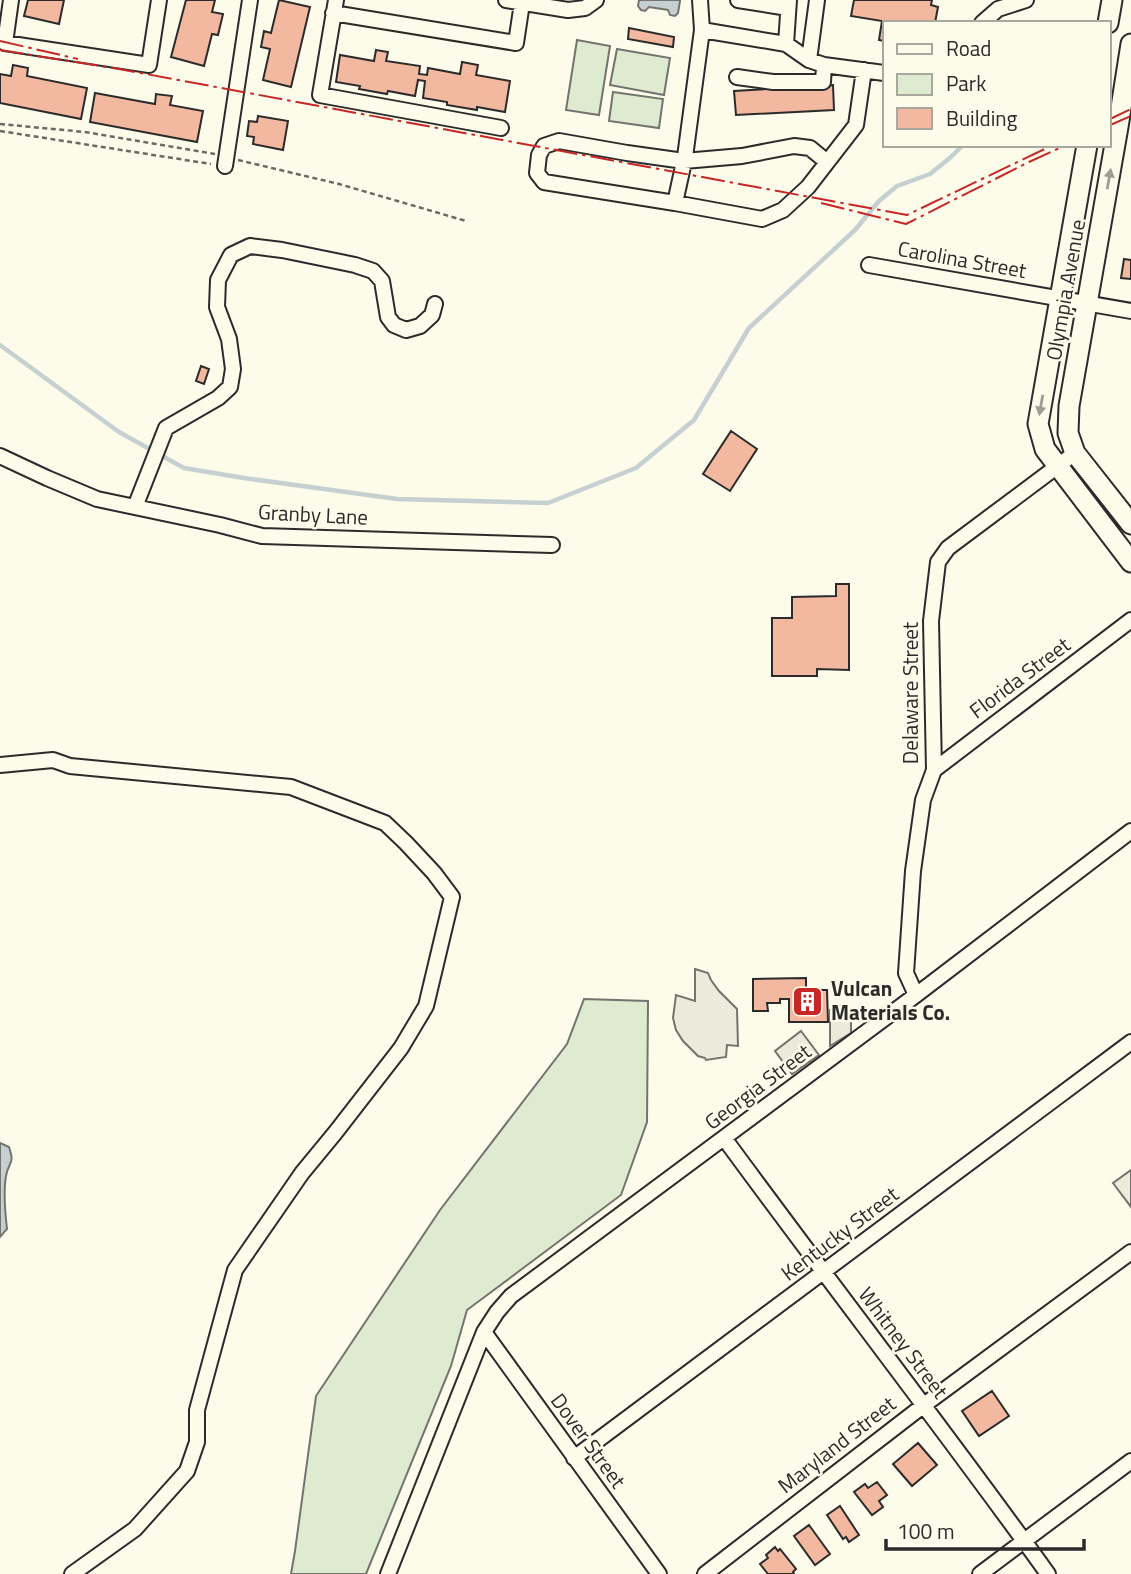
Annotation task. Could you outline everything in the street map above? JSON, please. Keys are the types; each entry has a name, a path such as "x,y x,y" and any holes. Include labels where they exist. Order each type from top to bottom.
{"main road":[{"path":"1108,21 1112,0"},
{"name":"Olympia Avenue","path":"1131,44 1125,127 1087,304 1069,406 1068,433 1075,453 1131,524"},
{"name":"Olympia Avenue","path":"1087,147 1038,424 1045,449 1131,562"}],"street":[{"path":"11,0 5,43 149,65 159,0"},
{"path":"225,166 250,0"},
{"path":"506,0 576,10 585,8 596,0"},
{"path":"676,203 702,30 700,0"},
{"path":"738,0 789,4 786,44"},
{"path":"808,60 817,0"},
{"path":"984,21 998,9 1026,0"},
{"path":"501,128 320,95 334,7 516,43 522,3"},
{"path":"702,30 786,44 808,60 824,65 883,73"},
{"path":"737,78 773,82 823,82 824,65"},
{"path":"827,162 810,148 794,146 742,156 684,161 559,141 544,146 539,155 537,173 544,182 762,219 783,211 807,187 827,162 856,125 864,70"},
{"path":"138,501 166,428 218,398 230,387 233,369 229,339 217,307 218,280 231,255 250,246 282,250 373,271 382,281 388,317 394,325 406,330 420,326 432,315 435,304"},
{"name":"Carolina Street","path":"869,265 1131,312"},
{"name":"Delaware Street","path":"916,995 906,973 913,871 923,800 934,770 931,621 938,562 948,548 1075,453"},
{"name":"Granby Lane","path":"0,456 97,499 138,501 262,536 552,545"},
{"name":"Florida Street","path":"934,770 1131,620"},
{"path":"0,765 53,760 70,766 291,787 385,823 434,873 452,897 426,1006 401,1048 302,1173 235,1270 197,1410 197,1441 187,1471 135,1529 72,1574"},
{"name":"Georgia Street","path":"388,1574 484,1332 497,1311 511,1296 916,995 1131,831"},
{"name":"Kentucky Street","path":"574,1458 1131,1042"},
{"name":"Whitney Street","path":"724,1138 1048,1574"},
{"name":"Maryland Street","path":"705,1574 924,1405 1131,1252"},
{"name":"Dover Street","path":"484,1332 659,1574"},
{"path":"980,1574 1131,1461"}],"path":[{"path":"0,131 225,166"}],"green space":[{"path":"577,40 610,46 599,115 566,110"},
{"path":"617,49 670,58 664,95 610,85"},
{"path":"613,92 663,99 659,128 609,121"},
{"path":"584,999 648,1001 647,1122 621,1195 467,1310 451,1366 366,1574 291,1574 316,1396 440,1210 567,1044"}],"shaded area":[{"path":"639,0 680,0 678,13 675,16 670,15 668,10 649,7 645,11 641,10 638,6"},
{"path":"695,969 708,973 719,991 737,1009 738,1046 727,1045 726,1057 706,1060 698,1056 676,1030 673,1018 676,995 695,1001"},
{"path":"830,1010 851,1010 851,1033 830,1046"},
{"path":"801,1031 819,1055 792,1074 775,1051"},
{"path":"0,1143 9,1147 11,1162 5,1189 7,1229 0,1237"},
{"path":"1131,1170 1131,1207 1113,1183"}],"building":[{"path":"28,0 64,0 59,24 24,16"},
{"path":"186,0 215,0 212,12 223,14 218,35 212,34 204,66 171,57"},
{"path":"279,0 310,7 291,87 263,80 270,49 261,47 264,31 271,33"},
{"path":"854,0 932,0 931,5 938,7 935,21 883,21 883,41 879,40 882,21 851,16"},
{"path":"629,28 674,37 673,47 628,39"},
{"path":"376,50 388,52 386,61 420,66 419,74 427,75 428,68 460,74 462,62 478,65 476,75 510,81 505,112 447,105 447,102 423,98 425,81 418,80 415,96 388,91 387,94 336,82 340,55 374,61"},
{"path":"13,65 28,68 27,76 87,88 81,119 0,103 0,74 11,76"},
{"path":"833,85 834,110 736,115 734,91"},
{"path":"95,93 155,104 156,94 172,96 170,105 203,111 197,142 90,122"},
{"path":"258,116 288,121 283,150 253,144 254,137 247,136 249,121 257,122"},
{"path":"1124,259 1131,260 1131,279 1121,278"},
{"path":"201,366 209,369 204,384 196,381"},
{"path":"731,431 757,449 730,491 703,474"},
{"path":"836,584 849,584 849,670 817,669 817,676 772,676 772,618 792,618 792,597 836,596"},
{"name":"Vulcan Materials Co.","path":"806,978 806,990 827,990 828,1022 789,1022 789,999 780,999 780,1003 767,1003 768,1011 753,1011 753,979"},
{"path":"992,1391 1009,1416 979,1436 962,1411"},
{"path":"918,1443 937,1465 912,1486 893,1464"},
{"path":"877,1482 887,1495 879,1501 883,1507 872,1515 854,1492 865,1484 868,1488"},
{"path":"840,1506 859,1535 849,1542 846,1537 843,1539 827,1515"},
{"path":"809,1525 830,1554 815,1565 794,1536"},
{"path":"775,1547 778,1551 780,1549 796,1569 794,1574 768,1574 760,1564"}],"waterway":[{"path":"0,345 119,432 184,468 397,499 548,503 636,468 694,420 749,328 855,230 879,201 897,186 930,174 961,147"}],"power":[{"path":"0,41 78,59"},
{"path":"0,50 119,69 907,215 1049,147"},
{"path":"1110,119 1131,109"},
{"path":"1110,125 1131,116"},
{"path":"821,203 906,224 1062,147"}],"place":[{"name":"Vulcan Materials Co.","path":"808,1001"}]}
